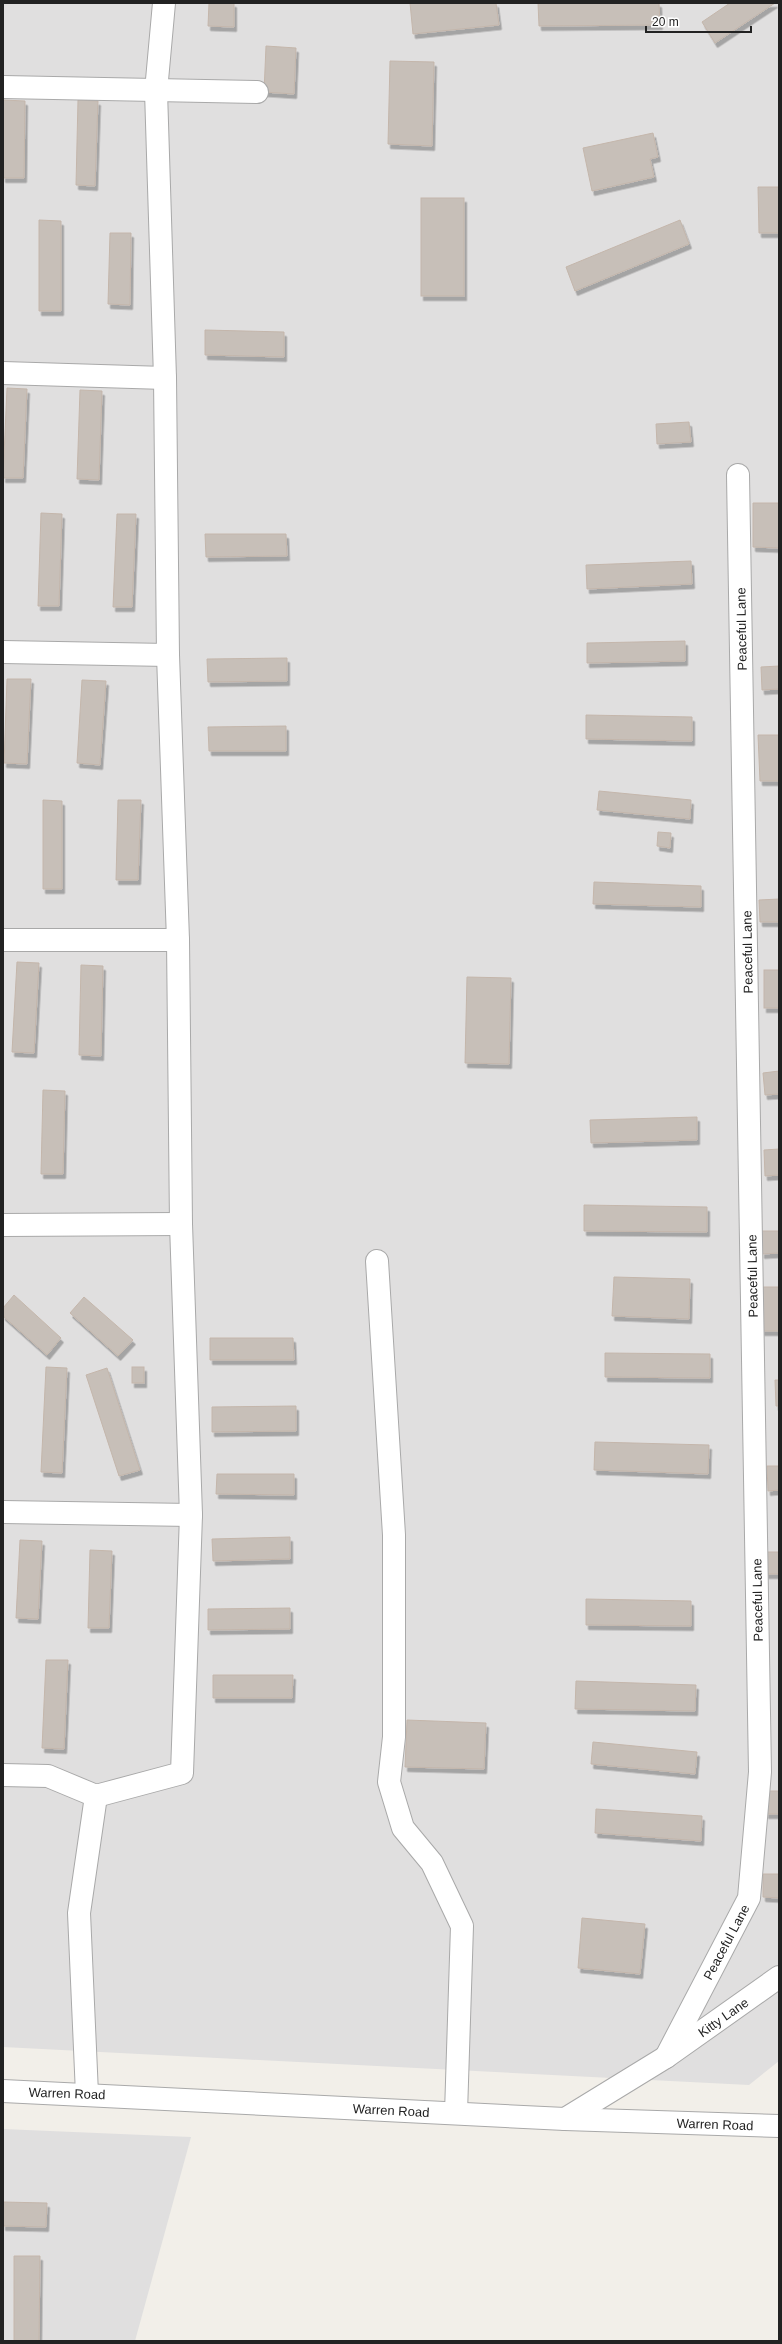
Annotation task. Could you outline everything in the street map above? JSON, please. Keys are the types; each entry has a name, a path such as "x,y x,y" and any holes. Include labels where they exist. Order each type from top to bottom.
{"street":[{"path":"3,1775 48,1776 96,1796 182,1773 191,1515 181,1224 178,940 168,655 165,378 156,91 164,3"},
{"path":"3,87 257,92"},
{"path":"3,372 165,378"},
{"name":"Peaceful Lane","path":"666,2057 749,1898 760,1772 738,475"},
{"path":"3,652 168,655"},
{"path":"3,940 178,940"},
{"path":"3,1225 181,1224"},
{"path":"377,1261 394,1535 394,1737 389,1782 403,1828 432,1863 462,1926 456,2113"},
{"path":"3,1512 191,1515"},
{"path":"87,2094 79,1913 96,1796"},
{"name":"Kitty Lane","path":"565,2119 666,2057 779,1977"},
{"name":"Warren Road","path":"3,2091 565,2119 779,2126"}],"shaded area":[{"path":"3,3 779,3 779,2061 749,2085 3,2047"},
{"path":"3,2129 191,2137 135,2341 3,2341"}],"building":[{"path":"209,3 234,3 234,27 208,26"},
{"path":"410,3 496,3 499,25 413,34"},
{"path":"538,3 659,3 660,25 539,26"},
{"path":"730,3 775,3 715,43 702,22"},
{"path":"266,46 296,48 294,94 264,92"},
{"path":"390,61 434,62 432,146 388,144"},
{"path":"3,100 25,101 24,178 3,178"},
{"path":"78,100 98,101 95,186 76,185"},
{"path":"653,133 658,157 650,159 654,177 592,191 583,148"},
{"path":"758,187 779,187 779,233 759,233"},
{"path":"421,198 464,198 464,296 421,296"},
{"path":"39,220 61,221 61,311 39,311"},
{"path":"680,220 689,244 575,291 566,267"},
{"path":"110,233 131,233 130,305 108,304"},
{"path":"205,330 284,332 284,357 205,355"},
{"path":"7,388 27,389 23,478 3,478"},
{"path":"80,390 102,391 99,480 77,479"},
{"path":"689,422 691,442 657,444 656,424"},
{"path":"753,503 779,503 779,548 753,547"},
{"path":"41,513 62,514 59,606 38,606"},
{"path":"117,514 136,514 132,607 113,607"},
{"path":"205,534 286,534 287,556 206,557"},
{"path":"691,561 692,584 587,589 586,565"},
{"path":"685,641 685,661 587,663 587,643"},
{"path":"287,658 287,681 208,682 207,659"},
{"path":"779,666 779,689 762,690 761,667"},
{"path":"7,679 31,679 27,764 4,763"},
{"path":"82,680 106,681 100,765 77,763"},
{"path":"586,715 692,717 692,741 586,739"},
{"path":"286,726 286,751 209,751 208,727"},
{"path":"758,735 779,735 779,781 760,781"},
{"path":"599,791 691,800 690,819 597,810"},
{"path":"43,800 62,801 62,889 43,889"},
{"path":"118,800 141,800 138,880 116,880"},
{"path":"658,832 671,833 670,848 657,846"},
{"path":"594,882 701,886 701,907 593,904"},
{"path":"779,899 779,922 760,922 759,900"},
{"path":"17,962 39,963 34,1053 12,1052"},
{"path":"81,965 103,966 101,1056 79,1055"},
{"path":"764,970 779,970 779,1008 764,1008"},
{"path":"467,977 511,978 509,1064 465,1063"},
{"path":"779,1071 779,1094 765,1095 763,1073"},
{"path":"43,1090 65,1091 63,1174 41,1174"},
{"path":"697,1117 697,1140 591,1143 590,1120"},
{"path":"779,1149 779,1175 765,1176 764,1150"},
{"path":"584,1205 707,1207 707,1232 584,1231"},
{"path":"762,1231 779,1231 779,1253 762,1254"},
{"path":"614,1277 690,1279 689,1319 612,1316"},
{"path":"763,1287 779,1287 779,1331 762,1331"},
{"path":"14,1295 61,1338 47,1355 3,1316 3,1308"},
{"path":"84,1297 133,1340 118,1356 70,1313"},
{"path":"210,1338 293,1338 294,1360 210,1360"},
{"path":"605,1353 710,1354 710,1378 605,1377"},
{"path":"46,1367 67,1368 62,1473 41,1472"},
{"path":"132,1367 144,1367 144,1383 132,1383"},
{"path":"107,1368 140,1470 119,1476 86,1375"},
{"path":"775,1380 779,1380 779,1406 776,1406"},
{"path":"296,1406 296,1431 212,1432 212,1407"},
{"path":"595,1442 709,1445 708,1474 594,1470"},
{"path":"767,1466 779,1466 779,1490 768,1491"},
{"path":"217,1474 294,1474 294,1495 216,1494"},
{"path":"290,1537 290,1559 213,1561 212,1539"},
{"path":"20,1540 42,1541 38,1619 16,1618"},
{"path":"90,1550 112,1551 109,1628 88,1628"},
{"path":"766,1552 779,1552 779,1574 766,1574"},
{"path":"586,1599 691,1601 691,1626 586,1625"},
{"path":"290,1608 290,1629 208,1630 208,1609"},
{"path":"46,1660 68,1660 64,1749 42,1748"},
{"path":"213,1675 293,1675 292,1698 213,1698"},
{"path":"576,1681 696,1685 695,1711 575,1709"},
{"path":"407,1720 486,1723 484,1769 405,1767"},
{"path":"593,1742 697,1752 695,1774 591,1764"},
{"path":"767,1791 779,1791 779,1814 766,1814"},
{"path":"596,1809 702,1816 701,1841 595,1833"},
{"path":"763,1874 779,1874 779,1898 763,1897"},
{"path":"582,1918 645,1924 640,1974 578,1968"},
{"path":"3,2202 47,2203 46,2227 3,2226"},
{"path":"14,2256 40,2256 39,2341 14,2341"}]}
